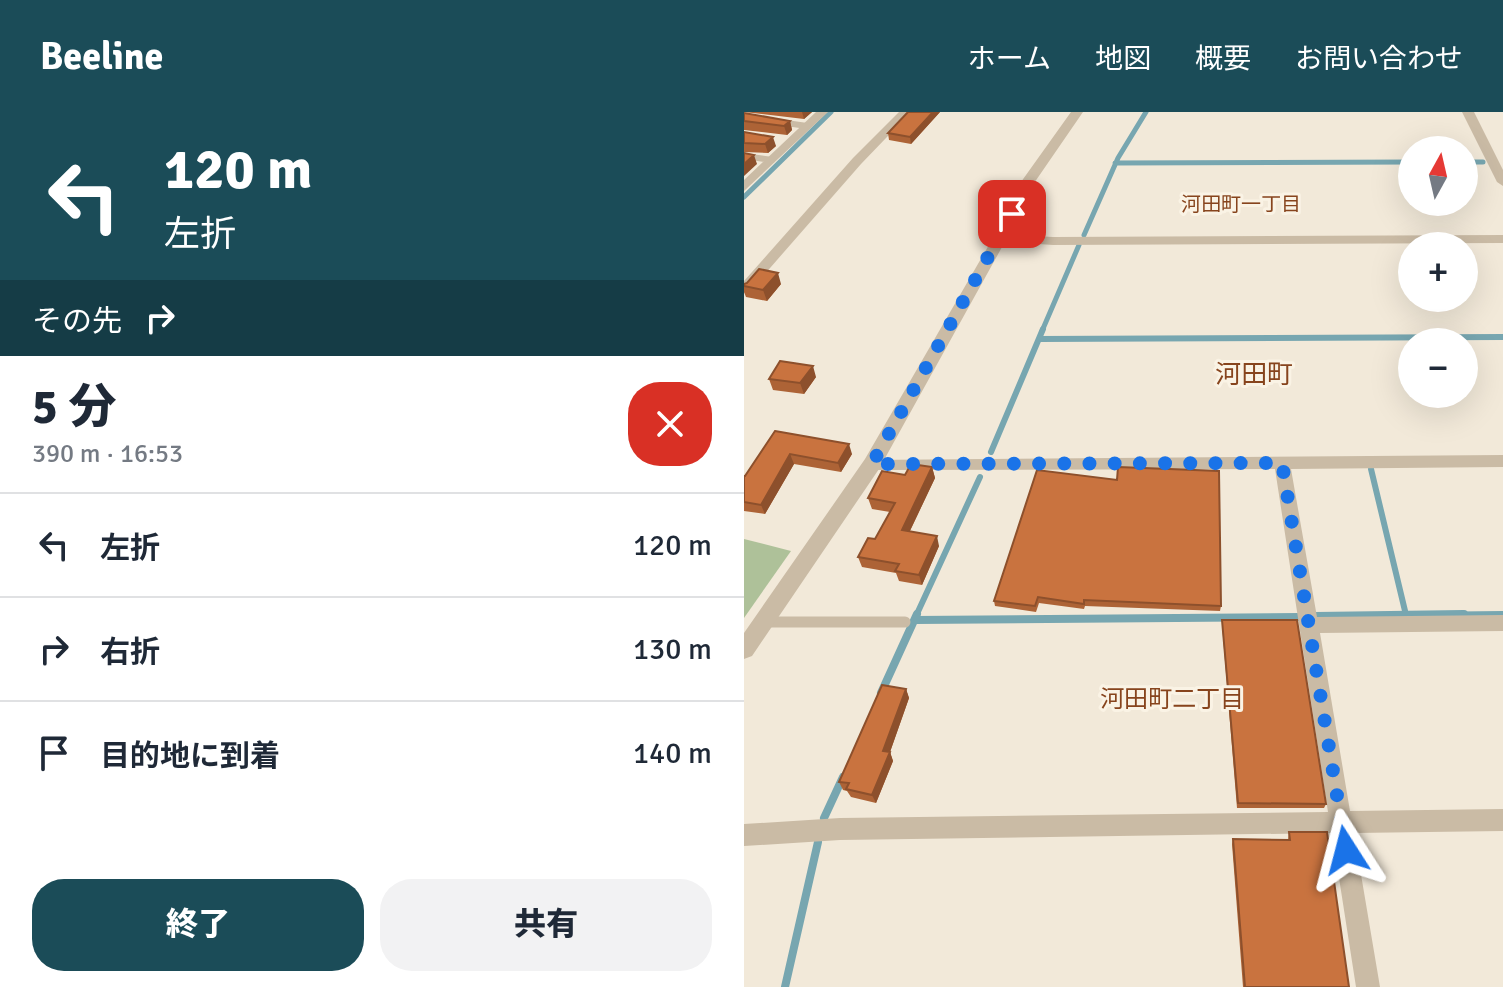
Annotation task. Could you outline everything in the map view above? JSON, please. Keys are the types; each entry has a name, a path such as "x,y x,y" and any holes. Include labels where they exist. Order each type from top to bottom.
{"street":[{"path":"744,187 749,176 772,160 822,112"},
{"path":"744,289 857,161 905,112"},
{"path":"744,650 872,464 1000,238 1023,189 1077,112"},
{"path":"1468,112 1503,182"},
{"path":"775,140 791,142"},
{"path":"1000,238 1503,239"},
{"path":"872,464 1503,461"},
{"path":"1282,463 1368,987"},
{"path":"1310,625 1503,623"},
{"path":"744,835 840,829 1503,820"}],"lane":[{"path":"769,120 807,126"},
{"path":"744,156 772,160"},
{"path":"762,622 905,622"}],"green space":[{"path":"744,539 791,551 744,618"}],"building":[{"path":"908,112 933,112 910,137 888,133"},
{"path":"744,113 790,121 784,126 744,121"},
{"path":"744,132 773,137 765,144 744,143"},
{"path":"744,153 754,155 744,164"},
{"path":"759,269 778,273 763,290 744,286 744,284"},
{"path":"780,361 813,366 800,383 769,379"},
{"path":"775,431 849,444 838,463 790,454 761,505 744,502 744,476"},
{"path":"911,464 932,467 902,530 937,536 919,575 895,571 899,564 858,557 868,538 875,539 895,503 868,498 882,471 905,475"},
{"path":"1118,467 1219,471 1221,606 1084,600 1084,604 1038,597 1035,606 994,601 1037,470 1117,480"},
{"path":"1222,620 1297,620 1326,804 1238,803"},
{"path":"882,685 906,689 883,751 890,752 872,795 846,789 849,783 839,782"},
{"path":"1289,832 1327,832 1349,987 1245,987 1233,839 1290,840"}],"waterway":[{"path":"744,197 831,112"},
{"path":"1116,163 1146,112"},
{"path":"1116,163 1398,162"},
{"path":"1478,162 1483,162"},
{"path":"1084,235 1116,163"},
{"path":"1042,331 1079,245"},
{"path":"991,452 1043,329"},
{"path":"1039,339 1503,337"},
{"path":"1371,469 1406,615"},
{"path":"916,616 980,477"},
{"path":"881,693 917,614"},
{"path":"1406,615 1464,614"},
{"path":"1406,615 1316,616 1503,614"},
{"path":"915,620 1300,617"},
{"path":"824,818 843,777"},
{"path":"785,987 818,842"}],"district":[{"name":"河田町一丁目","path":"1241,204"},
{"name":"河田町","path":"1254,374"},
{"name":"河田町二丁目","path":"1172,699"}],"route":[{"path":"1012,214 946,337 872,464 1282,463 1346,850"}]}
